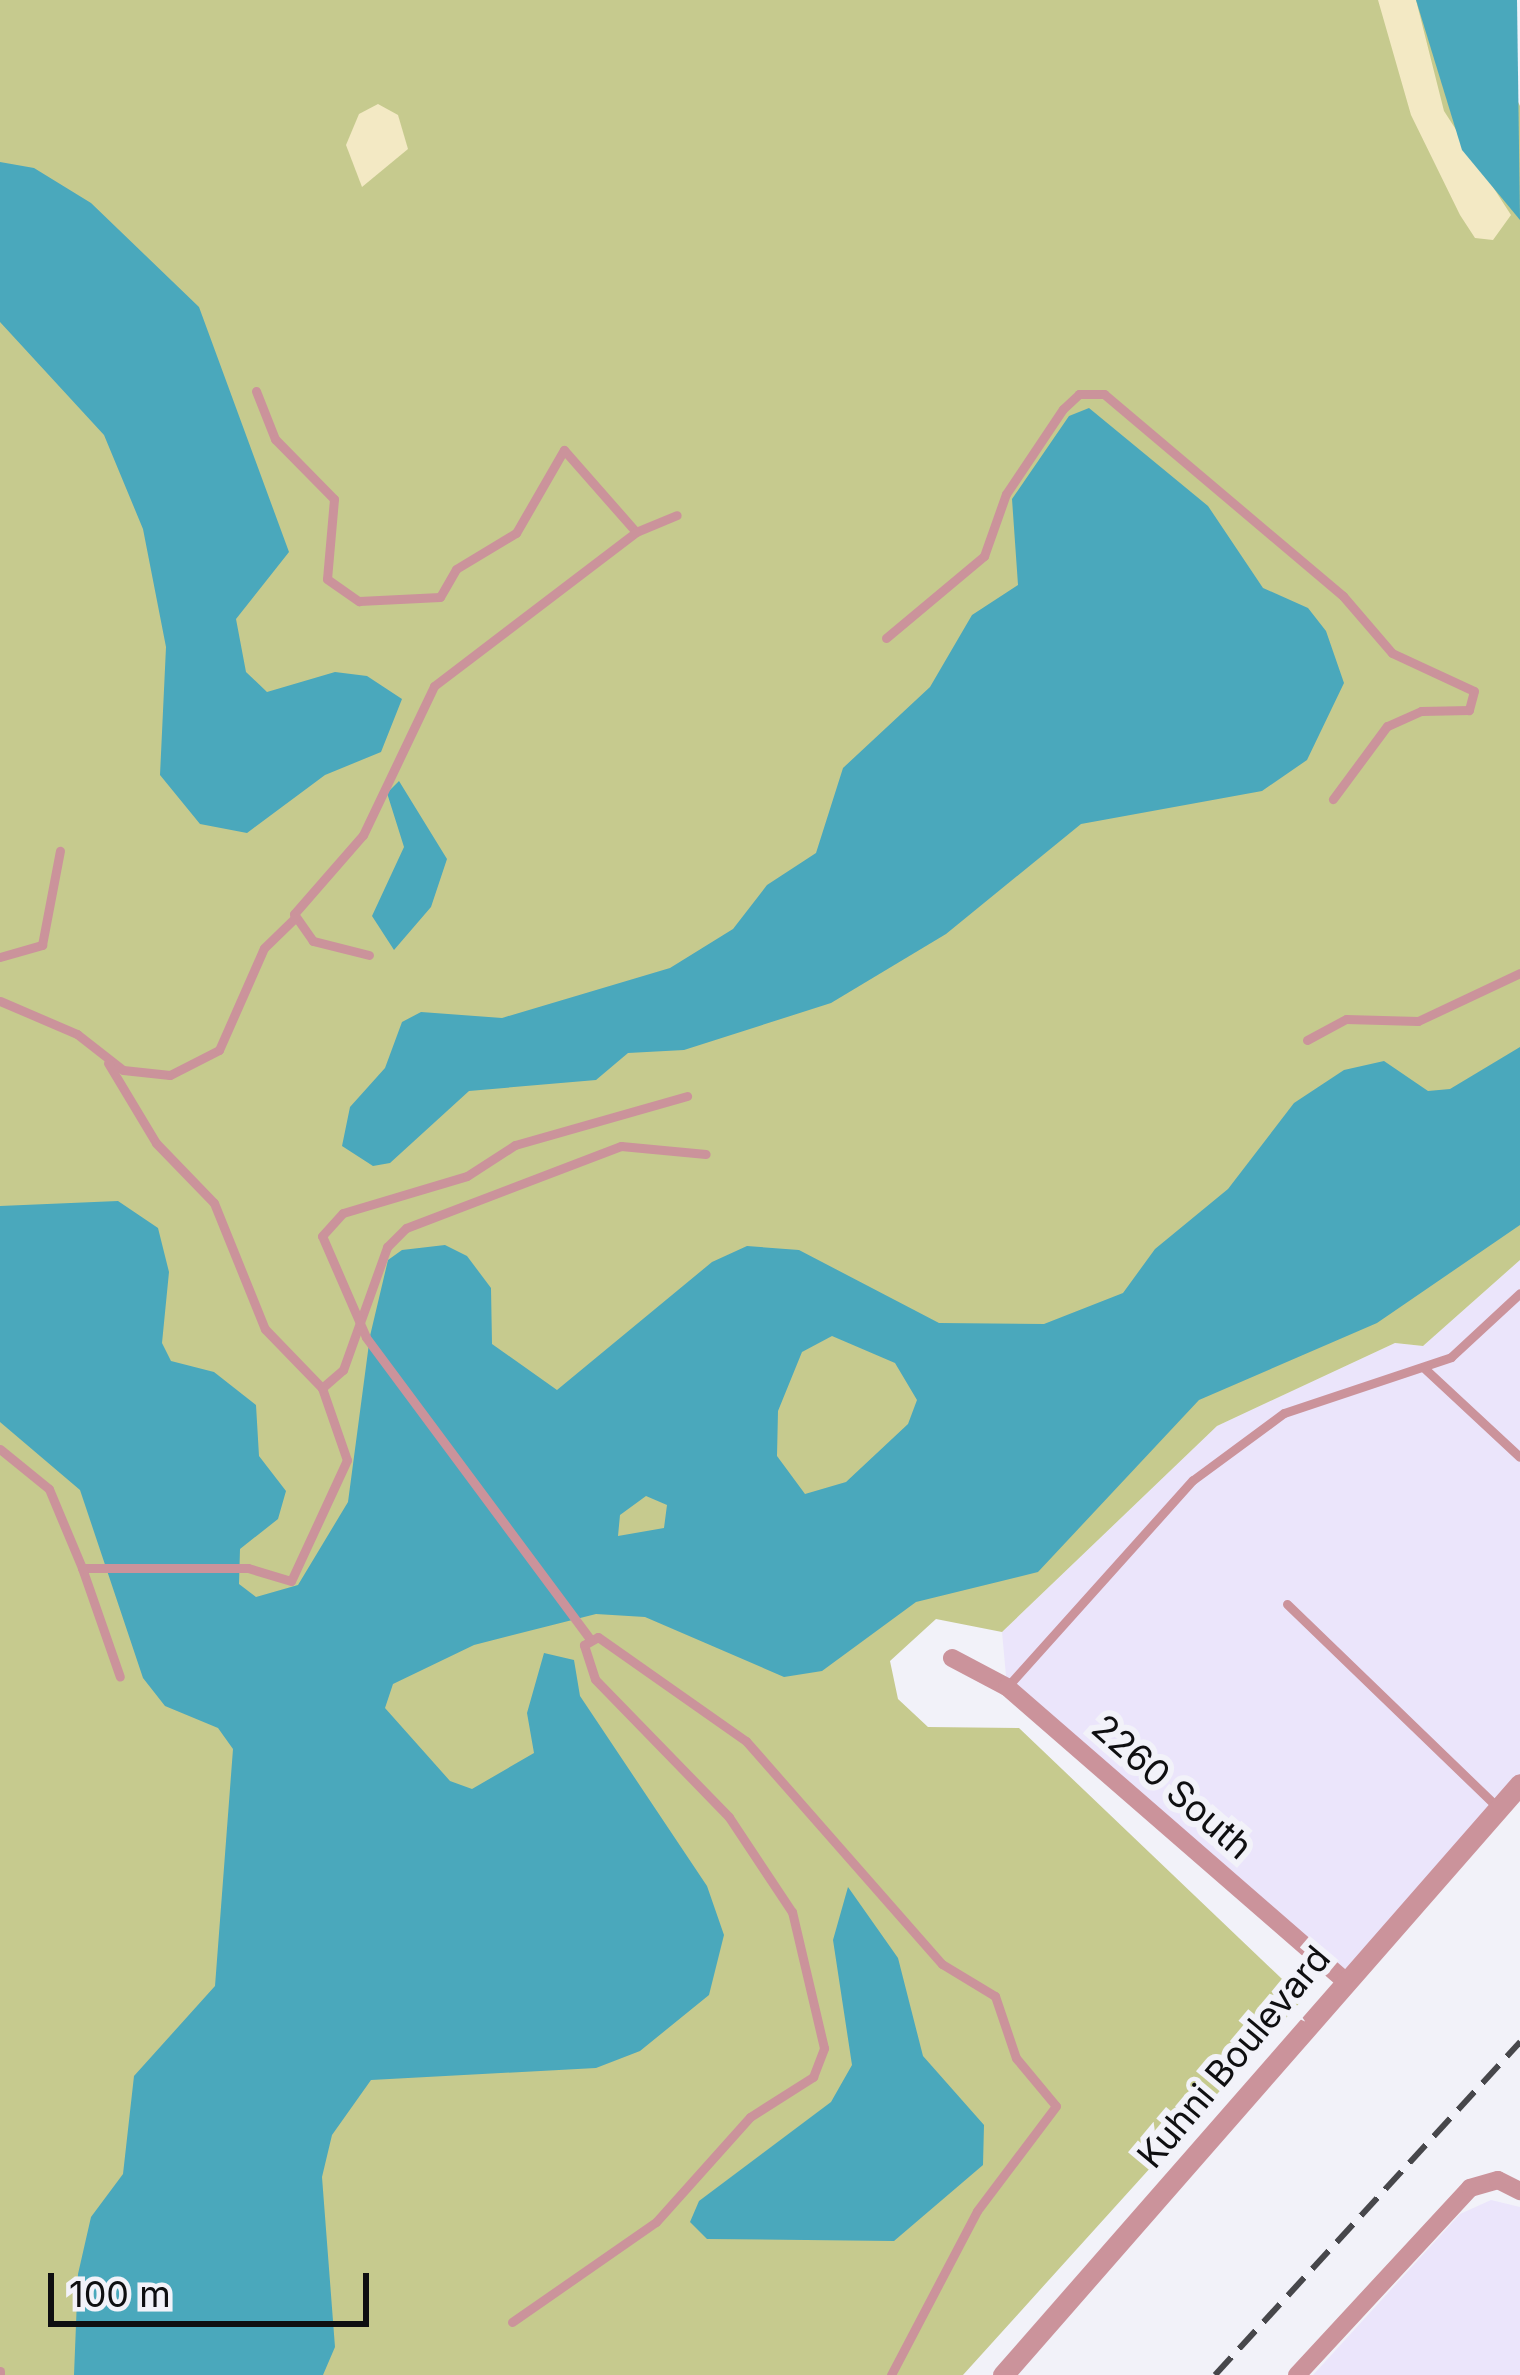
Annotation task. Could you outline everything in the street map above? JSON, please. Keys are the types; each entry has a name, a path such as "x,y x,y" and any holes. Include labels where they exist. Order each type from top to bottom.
{"street":[{"name":"2260 South","path":"952,1658 1007,1687 1341,1977"},
{"name":"Kuhni Boulevard","path":"1004,2375 1341,1977 1520,1784"},
{"path":"1297,2375 1470,2188 1498,2180 1520,2192"}],"lane":[{"path":"256,391 275,440 334,499 327,579 345,596 440,597 456,569 516,533 564,450 636,532"},
{"path":"886,638 984,556 1006,494 1063,409 1079,394 1104,394 1343,596 1392,652 1474,691 1469,710 1396,719 1333,799"},
{"path":"108,1063 136,1075 170,1075 219,1050 264,948 363,835 440,680 636,532 676,515"},
{"path":"0,957 42,945 60,851"},
{"path":"295,918 313,941 369,955"},
{"path":"1306,1040 1346,1018 1418,1021 1520,973"},
{"path":"0,1001 77,1034 108,1063 123,1091 214,1204 265,1329 322,1388 345,1445 341,1489 297,1578 248,1568 94,1564 82,1568"},
{"path":"123,1091 136,1075"},
{"path":"512,2322 656,2222 750,2117 813,2077 824,2048 792,1912 729,1817 595,1679 590,1639 366,1337 322,1248 332,1219 467,1176 575,1123 687,1096"},
{"path":"322,1388 343,1370 386,1247 406,1228 621,1146 706,1154"},
{"path":"1007,1687 1192,1480 1284,1413 1424,1367 1520,1293"},
{"path":"1424,1367 1520,1457"},
{"path":"0,1450 49,1490 120,1677"},
{"path":"1287,1604 1498,1808"},
{"path":"590,1639 635,1656 758,1753 942,1964 995,1996 1016,2058 1056,2106 977,2211 891,2375"}],"shaded area":[{"path":"1520,1260 1520,1784 1341,1977 1007,1687 1002,1632 1217,1426 1395,1343 1423,1346"},
{"path":"1491,2200 1520,2207 1520,2375 1313,2375 1460,2214"}],"green space":[{"path":"0,0 1469,0 1520,106 1520,1260 1423,1346 1395,1343 1217,1426 1002,1632 936,1619 890,1661 898,1699 928,1727 1019,1728 1303,1999 963,2375 0,2375"}],"sand":[{"path":"1378,0 1416,0 1444,111 1511,215 1493,240 1475,238 1411,115"},
{"path":"378,104 398,115 408,149 362,187 346,145 359,114"}],"water":[{"path":"1416,0 1517,0 1520,220 1462,150"},
{"path":"0,162 34,168 91,203 199,307 289,552 236,619 246,672 267,692 335,672 367,676 402,699 381,752 325,775 247,833 200,824 160,775 166,647 143,529 104,435 0,322"},
{"path":"1089,408 1208,506 1263,588 1308,608 1326,631 1344,683 1307,760 1262,791 1081,824 946,934 831,1003 684,1050 628,1053 596,1080 469,1091 390,1163 373,1166 342,1146 350,1107 385,1068 402,1022 421,1012 502,1018 670,968 733,929 767,885 816,853 843,768 930,687 972,615 1018,585 1012,499 1069,416"},
{"path":"399,781 447,859 431,907 394,950 372,916 404,847 387,793"},
{"path":"1520,1047 1520,1225 1377,1323 1199,1400 1038,1572 916,1602 822,1671 784,1677 645,1617 596,1614 474,1645 393,1684 385,1708 450,1781 472,1789 534,1753 527,1713 544,1653 574,1660 580,1696 707,1886 724,1935 709,1995 640,2051 596,2068 371,2080 332,2135 322,2177 335,2347 323,2375 74,2375 78,2274 91,2217 123,2174 134,2076 215,1986 233,1749 218,1728 165,1706 143,1678 80,1490 0,1422 0,1206 118,1201 158,1228 169,1272 162,1343 171,1361 214,1372 256,1405 259,1456 286,1491 278,1519 240,1549 239,1584 256,1597 298,1585 348,1502 370,1336 388,1260 402,1250 445,1245 467,1256 491,1288 492,1344 557,1390 712,1262 747,1246 799,1250 939,1323 1044,1324 1123,1293 1155,1249 1228,1189 1294,1103 1344,1070 1384,1061 1428,1091 1450,1089","holes":["832,1336 895,1363 917,1400 908,1424 846,1482 805,1494 777,1456 778,1411 802,1352","646,1496 667,1505 664,1528 618,1536 620,1515"]},
{"path":"848,1887 898,1958 923,2056 984,2125 983,2165 894,2241 707,2239 690,2222 699,2201 831,2102 852,2065 833,1940"}],"railway":[{"path":"1215,2375 1520,2042"}]}
